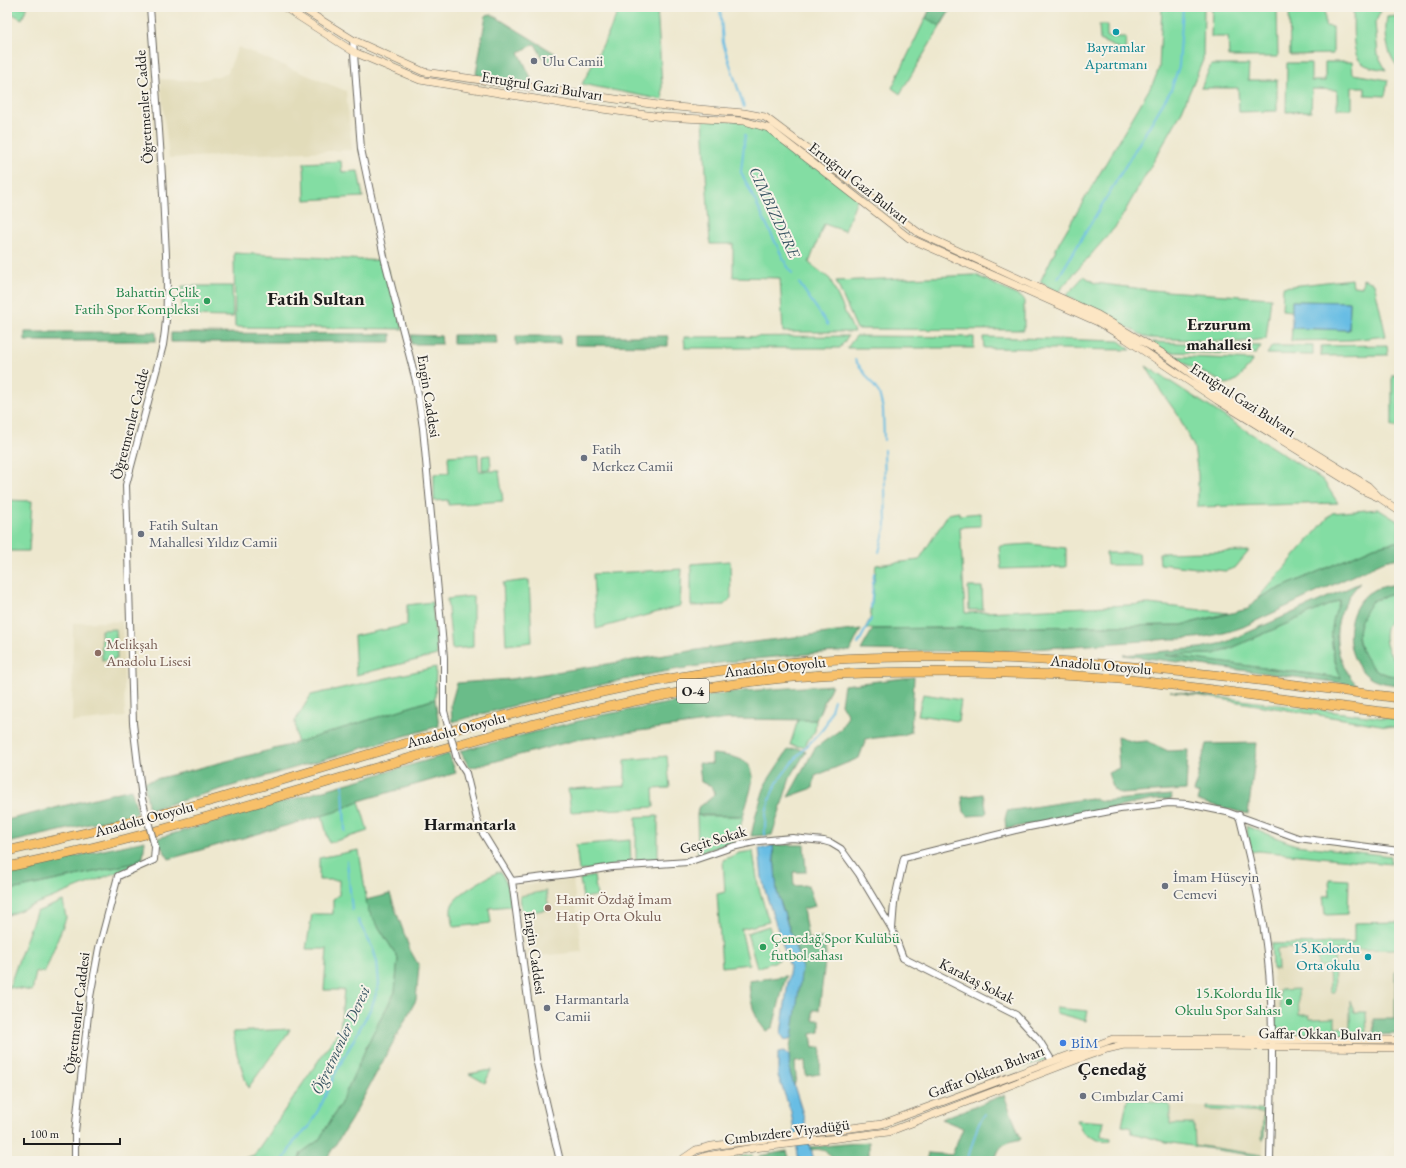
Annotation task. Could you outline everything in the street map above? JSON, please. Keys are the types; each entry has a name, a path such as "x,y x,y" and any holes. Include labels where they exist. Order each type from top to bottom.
{"highway":[{"name":"Anadolu Otoyolu","path":"7,851 171,812 394,746 565,700 673,679 774,664 912,657 1064,661 1131,666 1240,678 1399,698"},
{"name":"Anadolu Otoyolu","path":"7,866 126,840 398,760 568,714 675,693 775,679 912,672 1013,673 1130,680 1399,714"}],"main road":[{"name":"Ertuğrul Gazi Bulvarı","path":"284,7 354,52 420,80 572,105 662,116 744,121 768,128 909,238 1104,326 1126,338 1217,400 1362,490 1380,498 1399,511"},
{"name":"Ertuğrul Gazi Bulvarı","path":"300,7 353,40 424,72 657,105 744,113 765,117 919,233 1098,315 1162,353 1228,399 1368,486 1380,498"},
{"name":"Gaffar Okkan Bulvarı","path":"870,1126 888,1122 1113,1039 1271,1042 1399,1048"},
{"name":"Gaffar Okkan Bulvarı","path":"872,1135 888,1132 1107,1048 1124,1045 1399,1040"},
{"name":"Cımbızdere Viyadüğü","path":"680,1161 689,1153 704,1148 773,1137 870,1126"},
{"name":"Cımbızdere Viyadüğü","path":"693,1161 706,1156 787,1143 872,1135"}],"street":[{"name":"Öğretmenler Cadde","path":"150,7 166,251 166,323 163,346 126,485 134,738 142,799 155,847"},
{"name":"Engin Caddesi","path":"353,40 362,149 385,261 416,381 422,428 444,657 444,711 457,759 466,773 479,827 512,881 536,1059 560,1161"},
{"path":"892,929 894,903 904,858 1002,832 1154,804 1188,804 1239,815 1298,838 1399,851"},
{"path":"1239,815 1262,918 1268,961 1271,1042 1270,1161"},
{"name":"Geçit Sokak","path":"512,881 612,867 688,862 742,844 792,838 817,840 836,845 844,853 859,874 892,929"},
{"name":"Öğretmenler Caddesi","path":"75,1161 75,1132 90,997 99,948 118,876 154,860 155,847"},
{"name":"Karakaş Sokak","path":"892,929 903,958 1016,1015 1039,1040 1052,1061"}],"shaded area":[{"path":"238,47 346,91 352,150 169,158 160,79 196,81 227,74"},
{"name":"Melikşah Anadolu Lisesi","path":"122,621 125,717 72,722 73,623"},
{"name":"Hamit Özdağ İmam Hatip Orta Okulu","path":"573,880 582,952 527,957 517,885"},
{"path":"1399,942 1399,1034 1276,1035 1271,944"},
{"path":"1165,1105 1265,1110 1263,1157 1166,1142"}],"green space":[{"path":"7,7 27,7 22,19 7,11"},
{"path":"620,7 657,7 663,100 582,84 606,39"},
{"path":"931,7 952,7 900,94 892,88"},
{"path":"931,7 952,7 940,26 926,18"},
{"path":"1162,7 1204,7 1203,60 1180,115 1117,225 1058,292 1040,282 1060,241 1154,81 1159,68"},
{"path":"1212,7 1277,7 1278,57 1229,57 1228,37 1211,37"},
{"path":"1289,7 1325,7 1325,26 1333,27 1333,54 1290,55"},
{"path":"1353,7 1369,7 1381,11 1375,23 1378,55 1386,70 1364,65 1356,55"},
{"path":"491,14 556,54 547,65 535,44 519,52 531,78 530,85 479,77 476,74 486,15"},
{"path":"1399,16 1399,68 1389,51 1386,37 1386,23 1387,17"},
{"path":"1099,25 1107,25 1107,37 1126,37 1125,52 1100,40"},
{"path":"1325,62 1352,62 1353,74 1388,80 1385,96 1365,95 1365,87 1352,87 1352,109 1337,109 1337,90 1312,89 1311,111 1286,112 1287,63 1311,63 1311,81 1325,81"},
{"path":"1211,65 1249,65 1248,80 1277,80 1277,111 1239,112 1238,88 1201,88"},
{"path":"703,119 744,121 768,128 858,196 845,231 824,224 809,263 830,279 854,332 783,332 780,278 733,277 733,244 710,244"},
{"path":"341,161 342,172 358,171 363,197 305,200 304,163"},
{"path":"234,253 385,261 403,329 235,327"},
{"path":"976,275 1024,299 1024,330 857,329 836,281"},
{"path":"1084,276 1095,283 1151,290 1271,298 1266,339 1240,342 1148,338 1066,296"},
{"path":"1352,279 1353,286 1362,287 1363,279 1374,283 1386,336 1351,340 1291,341 1292,328 1349,330 1350,302 1292,301 1292,311 1282,310 1283,287"},
{"name":"Bahattin Çelik Fatih Spor Kompleksi","path":"182,286 232,286 233,317 182,316"},
{"path":"25,332 156,332 156,341 25,341"},
{"path":"171,333 391,334 391,342 171,342"},
{"path":"411,335 441,336 442,344 411,344"},
{"path":"453,335 496,335 497,344 453,344"},
{"path":"516,336 560,336 560,344 516,345"},
{"path":"575,336 668,336 668,346 575,345"},
{"path":"848,336 840,348 685,348 684,337"},
{"path":"856,336 974,337 974,348 847,348"},
{"path":"983,337 1119,341 1131,350 984,348"},
{"path":"1152,342 1261,346 1256,354 1165,352"},
{"path":"1387,345 1388,355 1321,356 1321,346"},
{"path":"1272,346 1313,346 1313,355 1267,354"},
{"path":"1170,356 1253,360 1239,378 1226,384"},
{"path":"1146,366 1323,480 1338,503 1198,507 1198,475 1194,447 1178,415 1162,393"},
{"path":"1392,375 1399,375 1399,427 1392,426"},
{"path":"478,454 479,471 499,471 503,501 448,505 448,500 434,501 434,474 449,473 448,456"},
{"path":"490,455 491,469 482,470 482,456"},
{"path":"7,500 32,501 29,551 7,551"},
{"path":"1378,509 1399,522 1399,541 1374,547 1258,598 1332,513"},
{"path":"959,512 959,515 980,513 981,526 960,527 965,613 1149,604 1228,613 1182,625 865,629 870,619 876,565 919,560 948,514"},
{"path":"1399,541 1399,558 1384,561 1243,627 1216,635 991,652 861,650 873,629 1182,625 1248,609 1258,598 1374,547"},
{"path":"1030,544 1066,548 1066,567 1001,569 999,546"},
{"path":"1249,551 1235,568 1225,571 1160,564 1159,553"},
{"path":"1106,553 1139,553 1140,565 1107,565"},
{"path":"730,561 731,598 724,605 691,606 691,564"},
{"path":"682,569 680,606 596,629 593,574"},
{"path":"529,580 532,642 506,645 503,583"},
{"path":"1360,583 1350,594 1343,607 1337,633 1341,660 1357,685 1123,655 1200,648 1224,643","holes":["1340,600 1332,628 1332,643 1334,657 1341,678 1165,655 1213,654 1225,651"]},
{"path":"1399,584 1399,592 1372,601 1363,616 1358,638 1361,649 1371,665 1385,674 1399,676 1399,685 1373,680 1361,670 1355,660 1349,636 1350,624 1354,613 1359,603 1367,594 1382,587"},
{"path":"968,587 982,587 983,610 969,610"},
{"path":"1399,592 1399,612 1388,623 1385,638 1389,652 1399,663 1399,676 1392,676 1380,672 1370,664 1365,658 1358,637 1361,620 1372,601"},
{"path":"473,596 473,647 452,649 447,599"},
{"path":"1340,600 1334,619 1332,639 1334,659 1342,678 1161,655 1213,654 1225,651"},
{"path":"432,602 437,655 356,675 354,636 407,625 407,605"},
{"path":"116,629 117,659 102,660 101,630"},
{"path":"861,629 850,651 762,658 673,670 562,694 452,722 451,704 457,683 511,679 729,645"},
{"path":"436,667 435,699 297,743 295,721 311,695"},
{"path":"914,677 911,732 903,735 866,739 859,758 815,776 813,788 788,797 815,748 840,730 848,716 841,704 844,685"},
{"path":"832,685 816,720 728,719 639,731 576,740 470,768 460,751 602,715 731,692"},
{"path":"1170,691 1399,720 1399,728"},
{"path":"923,694 961,700 958,721 918,715"},
{"path":"435,699 439,726 149,810 144,782 286,746"},
{"path":"798,720 816,720 815,731 803,747 790,745"},
{"path":"1117,737 1135,742 1147,741 1168,751 1188,750 1186,790 1120,794 1114,790 1108,773 1119,768"},
{"path":"1257,743 1248,814 1197,801 1199,794 1194,792 1206,744"},
{"path":"798,748 806,752 790,778 772,835 751,836 766,783 788,750"},
{"path":"449,754 456,773 359,801 335,812 169,859 160,845 158,838"},
{"path":"712,754 729,756 741,760 748,765 752,771 751,790 743,816 697,815 698,808 715,793 712,786 701,782 699,763 712,764"},
{"path":"667,756 670,788 653,789 654,807 571,812 568,789 625,786 625,760"},
{"path":"131,789 138,813 7,843 7,820"},
{"path":"983,794 987,812 984,815 968,816 964,812 962,797"},
{"path":"1171,795 1172,799 1154,800 1006,829 1005,819 1007,811 1091,798 1103,801"},
{"path":"359,801 368,831 329,843 322,816"},
{"path":"697,815 743,816 738,837 733,842 698,853"},
{"path":"658,816 658,862 636,862 636,817"},
{"path":"1246,826 1296,845 1391,856 1391,864 1258,851 1251,852"},
{"path":"630,840 631,863 579,871 576,845"},
{"path":"145,841 143,857 130,864 7,891 7,873 12,870"},
{"path":"773,845 804,845 806,872 793,872 794,886 808,885 815,906 803,909 808,939 823,938 826,954 819,1010 813,1010 813,1020 820,1020 820,1032 811,1034 813,1048 821,1047 820,1074 806,1076 805,1061 795,1062 796,1077 794,1087 790,1073 789,1055 802,965 777,892"},
{"path":"359,850 368,910 398,958 395,992 372,1035 341,1103 319,1140 301,1153 298,1161 235,1161 254,1155 340,1029 344,990 324,990 327,949 306,949 312,914 333,914 333,899 339,895 339,880 319,880 319,858"},
{"path":"753,851 758,885 769,922 741,929 749,964 722,967 717,894 725,892 723,860 739,853"},
{"path":"143,857 142,860 130,867 8,915 7,891 130,864"},
{"path":"500,871 506,882 511,906 489,908 491,923 454,927 451,911 455,900 473,886"},
{"path":"594,876 597,896 583,898 580,879"},
{"path":"1329,879 1349,880 1348,914 1325,915 1323,896 1330,896"},
{"path":"546,891 549,909 522,914 520,896"},
{"path":"390,894 410,950 419,966 416,1000 351,1120 325,1161 298,1161 301,1153 319,1140 341,1103 372,1035 395,992 398,958 368,910 366,900"},
{"path":"63,901 66,918 45,972 36,972 32,991 9,987 36,912"},
{"path":"1399,922 1399,949 1334,950 1335,992 1330,992 1329,966 1318,967 1317,947 1277,949 1278,969 1272,969 1271,944 1354,943 1354,923"},
{"name":"Çenedağ Spor Kulübü futbol sahası","path":"769,926 779,960 757,968 747,933"},
{"path":"1399,970 1399,1034 1374,1035 1373,1019 1395,1019 1395,972"},
{"path":"786,976 773,1027 766,1031 755,1014 750,995 749,981"},
{"path":"1298,989 1299,1015 1309,1015 1310,1019 1335,1018 1335,1027 1350,1028 1350,1000 1354,1012 1366,1012 1367,1035 1276,1035 1275,1016 1281,1016 1279,990"},
{"path":"1056,1008 1088,1011 1086,1021 1056,1013"},
{"path":"290,1029 248,1088 237,1054 233,1032"},
{"path":"1041,1051 1045,1060 1023,1067"},
{"path":"491,1070 485,1083 469,1074"},
{"path":"1004,1095 1021,1139 1004,1145 998,1151 995,1161 926,1161 928,1153 952,1155 963,1128 941,1119"},
{"path":"1128,1097 1170,1105 1170,1124 1194,1124 1195,1145 1263,1155 1263,1157 1166,1142 1132,1133 1132,1128 1122,1126"},
{"path":"1207,1107 1265,1110 1264,1139 1262,1139 1263,1113 1207,1110"},
{"path":"1077,1120 1104,1122 1101,1136 1111,1138 1111,1141 1098,1140 1083,1133"},
{"path":"869,1142 869,1161 833,1161 830,1155 825,1151 818,1149 811,1150 811,1147"},
{"path":"787,1151 790,1161 760,1161 759,1156"},
{"path":"752,1155 754,1161 719,1161"}],"water":[{"path":"1292,301 1350,302 1349,330 1292,328"},
{"path":"773,845 777,892 802,968 792,1038 785,1040 781,1034 790,967 766,894 762,878 759,848 765,848"},
{"path":"783,1052 789,1055 790,1073 803,1114 814,1161 799,1161 791,1112 778,1076 778,1053"}],"waterway":[{"name":"CIMBIZDERE","path":"720,7 723,43 744,107"},
{"path":"1058,278 1171,90 1179,66 1183,7"},
{"name":"CIMBIZDERE","path":"745,135 741,172 786,264 792,273"},
{"name":"CIMBIZDERE","path":"799,283 828,325"},
{"name":"CIMBIZDERE","path":"855,360 879,393 883,409 884,440"},
{"name":"CIMBIZDERE","path":"879,552 886,525 884,450"},
{"name":"CIMBIZDERE","path":"871,608 874,573"},
{"name":"CIMBIZDERE","path":"858,644 871,619"},
{"name":"CIMBIZDERE","path":"765,835 767,808 775,786 808,744 821,732 829,717 834,700"},
{"name":"Öğretmenler Deresi","path":"343,785 345,831"},
{"name":"Öğretmenler Deresi","path":"347,861 352,910"},
{"name":"Öğretmenler Deresi","path":"283,1161 294,1142 309,1127 334,1076 372,1006 379,984 377,962 373,949 358,920"},
{"path":"967,1161 978,1125 985,1114"}],"place":[{"name":"Bayramlar Apartmanı","path":"1116,32"},
{"name":"Ulu Camii","path":"534,61"},
{"name":"Bahattin Çelik Fatih Spor Kompleksi","path":"207,301"},
{"name":"Fatih Merkez Camii","path":"584,458"},
{"name":"Fatih Sultan Mahallesi Yıldız Camii","path":"141,534"},
{"name":"Melikşah Anadolu Lisesi","path":"98,653"},
{"name":"İmam Hüseyin Cemevi","path":"1165,886"},
{"name":"Hamit Özdağ İmam Hatip Orta Okulu","path":"548,908"},
{"name":"Çenedağ Spor Kulübü futbol sahası","path":"763,947"},
{"name":"15.Kolordu Orta okulu","path":"1368,957"},
{"name":"15.Kolordu İlk Okulu Spor Sahası","path":"1289,1002"},
{"name":"Harmantarla Camii","path":"547,1008"},
{"name":"BİM","path":"1063,1043"},
{"name":"Cımbızlar Cami","path":"1083,1096"}],"district":[{"name":"Fatih Sultan","path":"316,298"},
{"name":"Erzurum mahallesi","path":"1219,334"},
{"name":"Harmantarla","path":"470,824"},
{"name":"Çenedağ","path":"1112,1068"}]}
